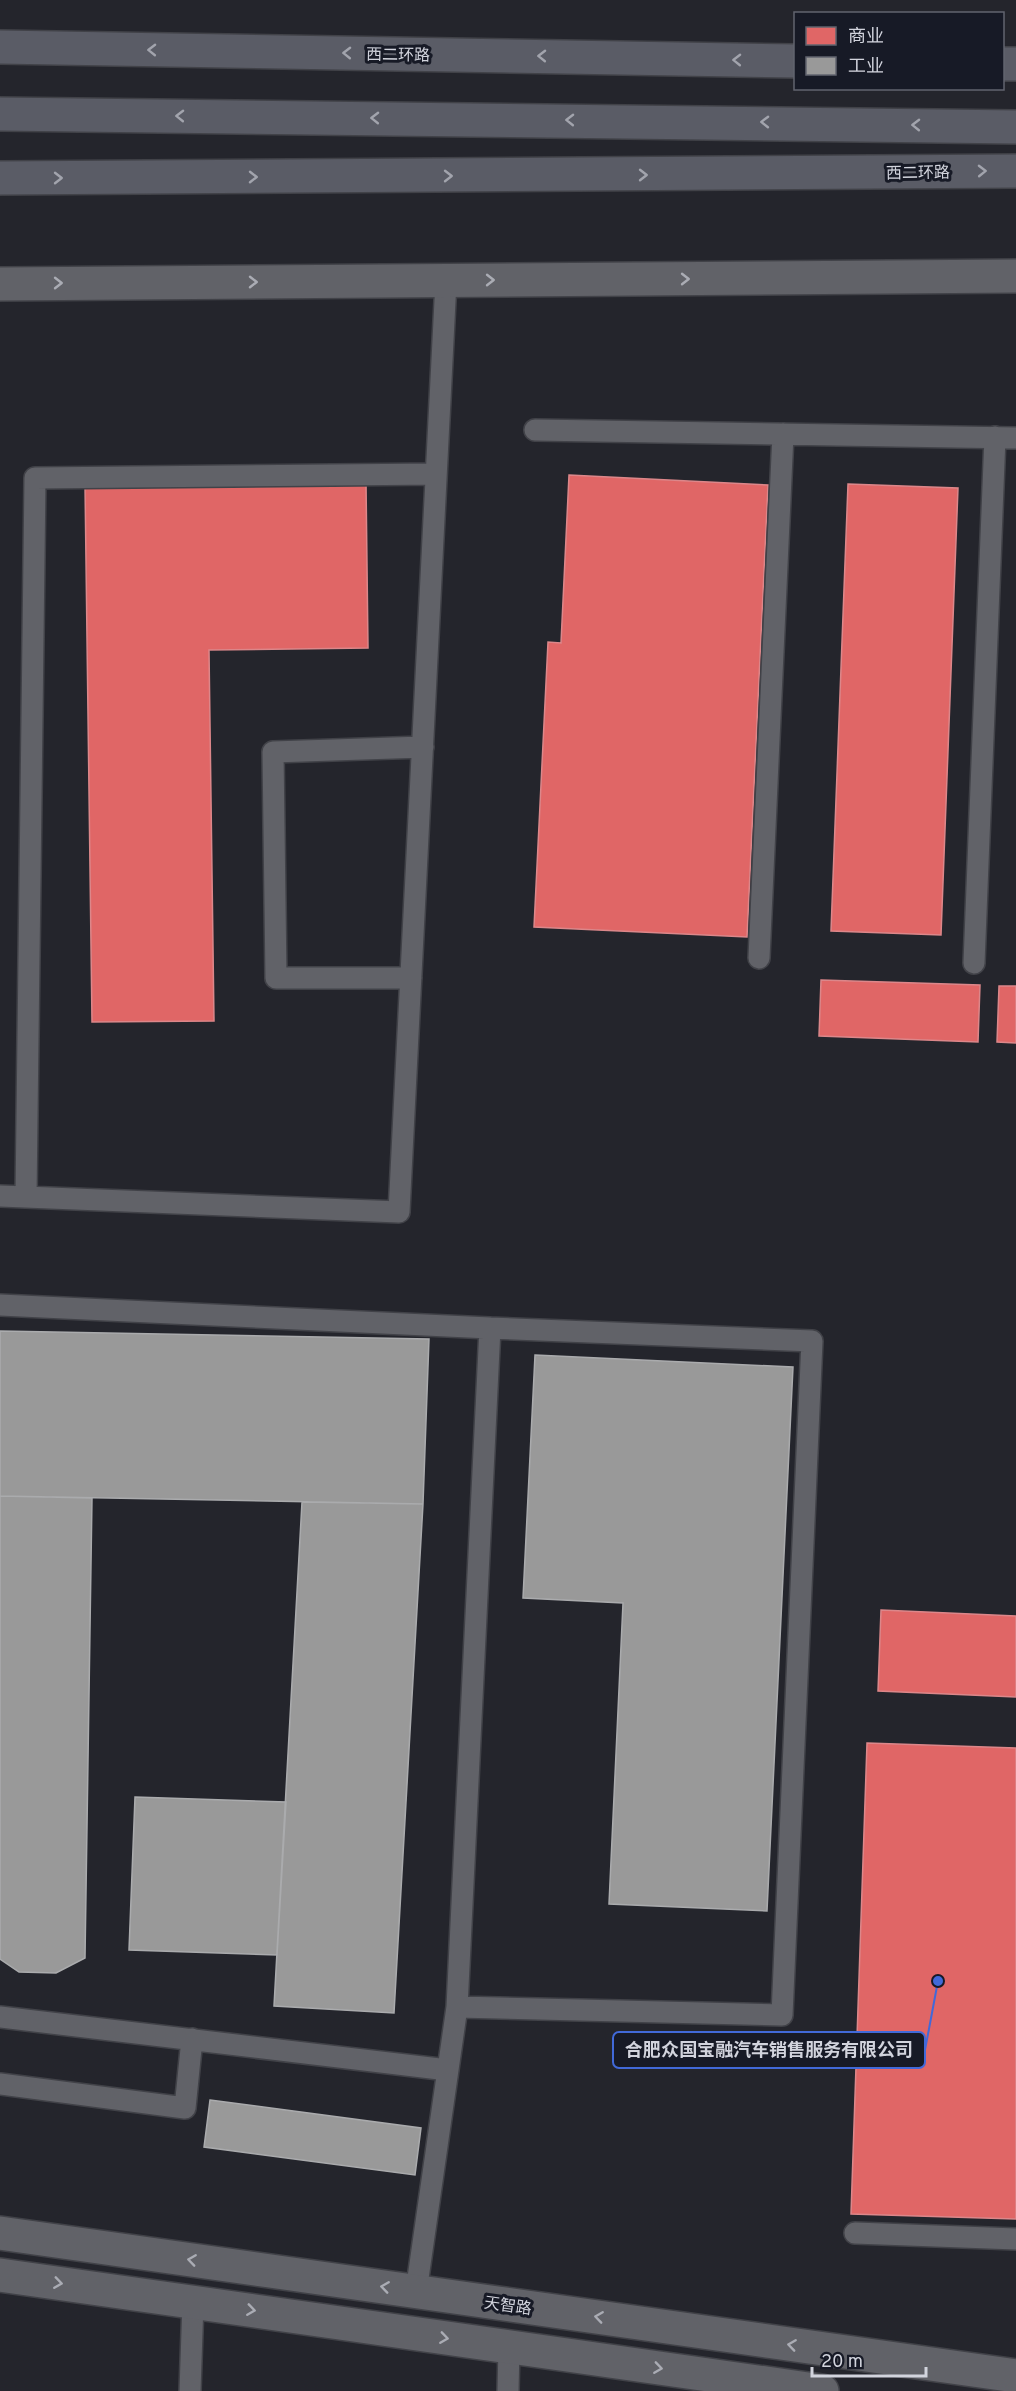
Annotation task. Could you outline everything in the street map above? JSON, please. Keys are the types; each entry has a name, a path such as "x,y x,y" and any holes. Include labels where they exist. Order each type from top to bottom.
{"highway":[{"name":"西二环路","path":"0,47 794,61"},
{"path":"0,114 1016,126"},
{"name":"西二环路","path":"0,178 1016,171"}],"street":[{"path":"0,284 1016,276"},
{"name":"天智路","path":"0,2233 1016,2376"},
{"path":"0,2275 822,2391"}],"lane":[{"path":"0,1196 399,1212 446,280"},
{"path":"535,430 1006,437 974,963"},
{"path":"759,958 783,434"},
{"path":"26,1197 35,478 436,474"},
{"path":"411,978 276,978 273,752 423,747"},
{"path":"0,1305 812,1341 782,2015 457,2007"},
{"path":"416,2292 457,2007 490,1328"},
{"path":"0,2016 448,2070"},
{"path":"0,2084 185,2108 192,2039"},
{"path":"855,2233 1016,2239"},
{"path":"190,2391 193,2302"},
{"path":"508,2391 509,2347"}],"building: 商业":[{"path":"569,475 768,485 747,937 534,927 548,642 561,643"},
{"path":"366,481 368,648 209,650 214,1021 92,1022 85,485"},
{"path":"848,484 958,488 941,935 831,931"},
{"path":"821,980 980,985 978,1042 819,1036"},
{"path":"999,986 1016,986 1016,1043 997,1042"},
{"path":"881,1610 1016,1616 1016,1697 878,1691"},
{"path":"867,1743 1016,1748 1016,2219 851,2214"}],"building: 工业":[{"path":"0,1331 429,1339 423,1504 0,1496"},
{"path":"535,1355 793,1367 767,1911 609,1904 623,1603 523,1598"},
{"path":"0,1496 92,1498 85,1958 56,1973 19,1972 0,1959"},
{"path":"302,1502 423,1504 394,2013 274,2006"},
{"path":"135,1797 286,1802 277,1955 129,1950"},
{"path":"210,2100 421,2128 415,2175 204,2147"}],"place":[{"name":"合肥众国宝融汽车销售服务有限公司","path":"938,1981"}]}
